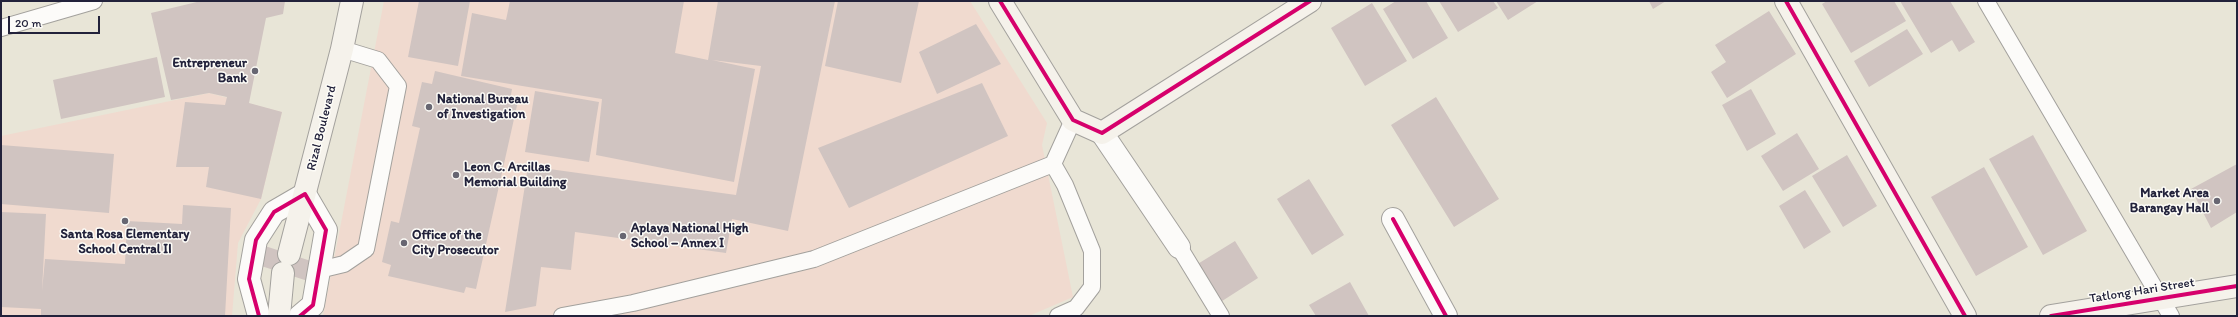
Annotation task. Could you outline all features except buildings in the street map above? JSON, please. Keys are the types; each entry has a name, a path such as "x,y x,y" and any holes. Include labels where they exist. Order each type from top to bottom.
{"street":[{"name":"Rizal Boulevard","path":"279,316 286,263 342,49 352,1"},
{"path":"1000,1 1073,120 1102,133 1179,246"},
{"path":"1102,133 1310,1"},
{"path":"1786,1 1964,316"},
{"path":"259,316 249,279 256,240 274,212 305,194 326,230 313,305 300,316"},
{"path":"1393,219 1446,316"},
{"name":"Tatlong Hari Street","path":"2051,316 2166,307 2237,286"}],"lane":[{"path":"1,28 94,1"},
{"path":"1986,1 2166,307"},
{"path":"319,270 344,264 366,249 398,86 378,60 342,49"},
{"path":"562,316 633,303 814,259 1053,164 1073,120"},
{"path":"1053,164 1065,184 1092,251 1092,287 1076,308 1058,316"},
{"path":"1179,246 1221,316"}],"shaded area":[{"path":"384,1 970,1 1047,123 1042,145 1073,297 1029,316 323,316"},
{"name":"Santa Rosa Elementary School Central II","path":"209,93 282,112 261,199 238,243 232,316 1,316 1,136"}],"cycle path":[{"path":"1000,1 1073,120 1102,133 1310,1"},
{"path":"1786,1 1965,316"},
{"path":"259,316 249,279 256,240 274,212 305,194 326,230 313,305 300,316"},
{"path":"1393,219 1446,316"},
{"path":"2051,316 2237,286"}],"place":[{"name":"Entrepreneur Bank","path":"255,71"},
{"name":"National Bureau of Investigation","path":"429,107"},
{"name":"Leon C. Arcillas Memorial Building","path":"456,175"},
{"name":"Market Area Barangay Hall","path":"2217,201"},
{"name":"Santa Rosa Elementary School Central II","path":"125,221"},
{"name":"Aplaya National High School – Annex I","path":"623,236"},
{"name":"Office of the City Prosecutor","path":"404,243"}]}
